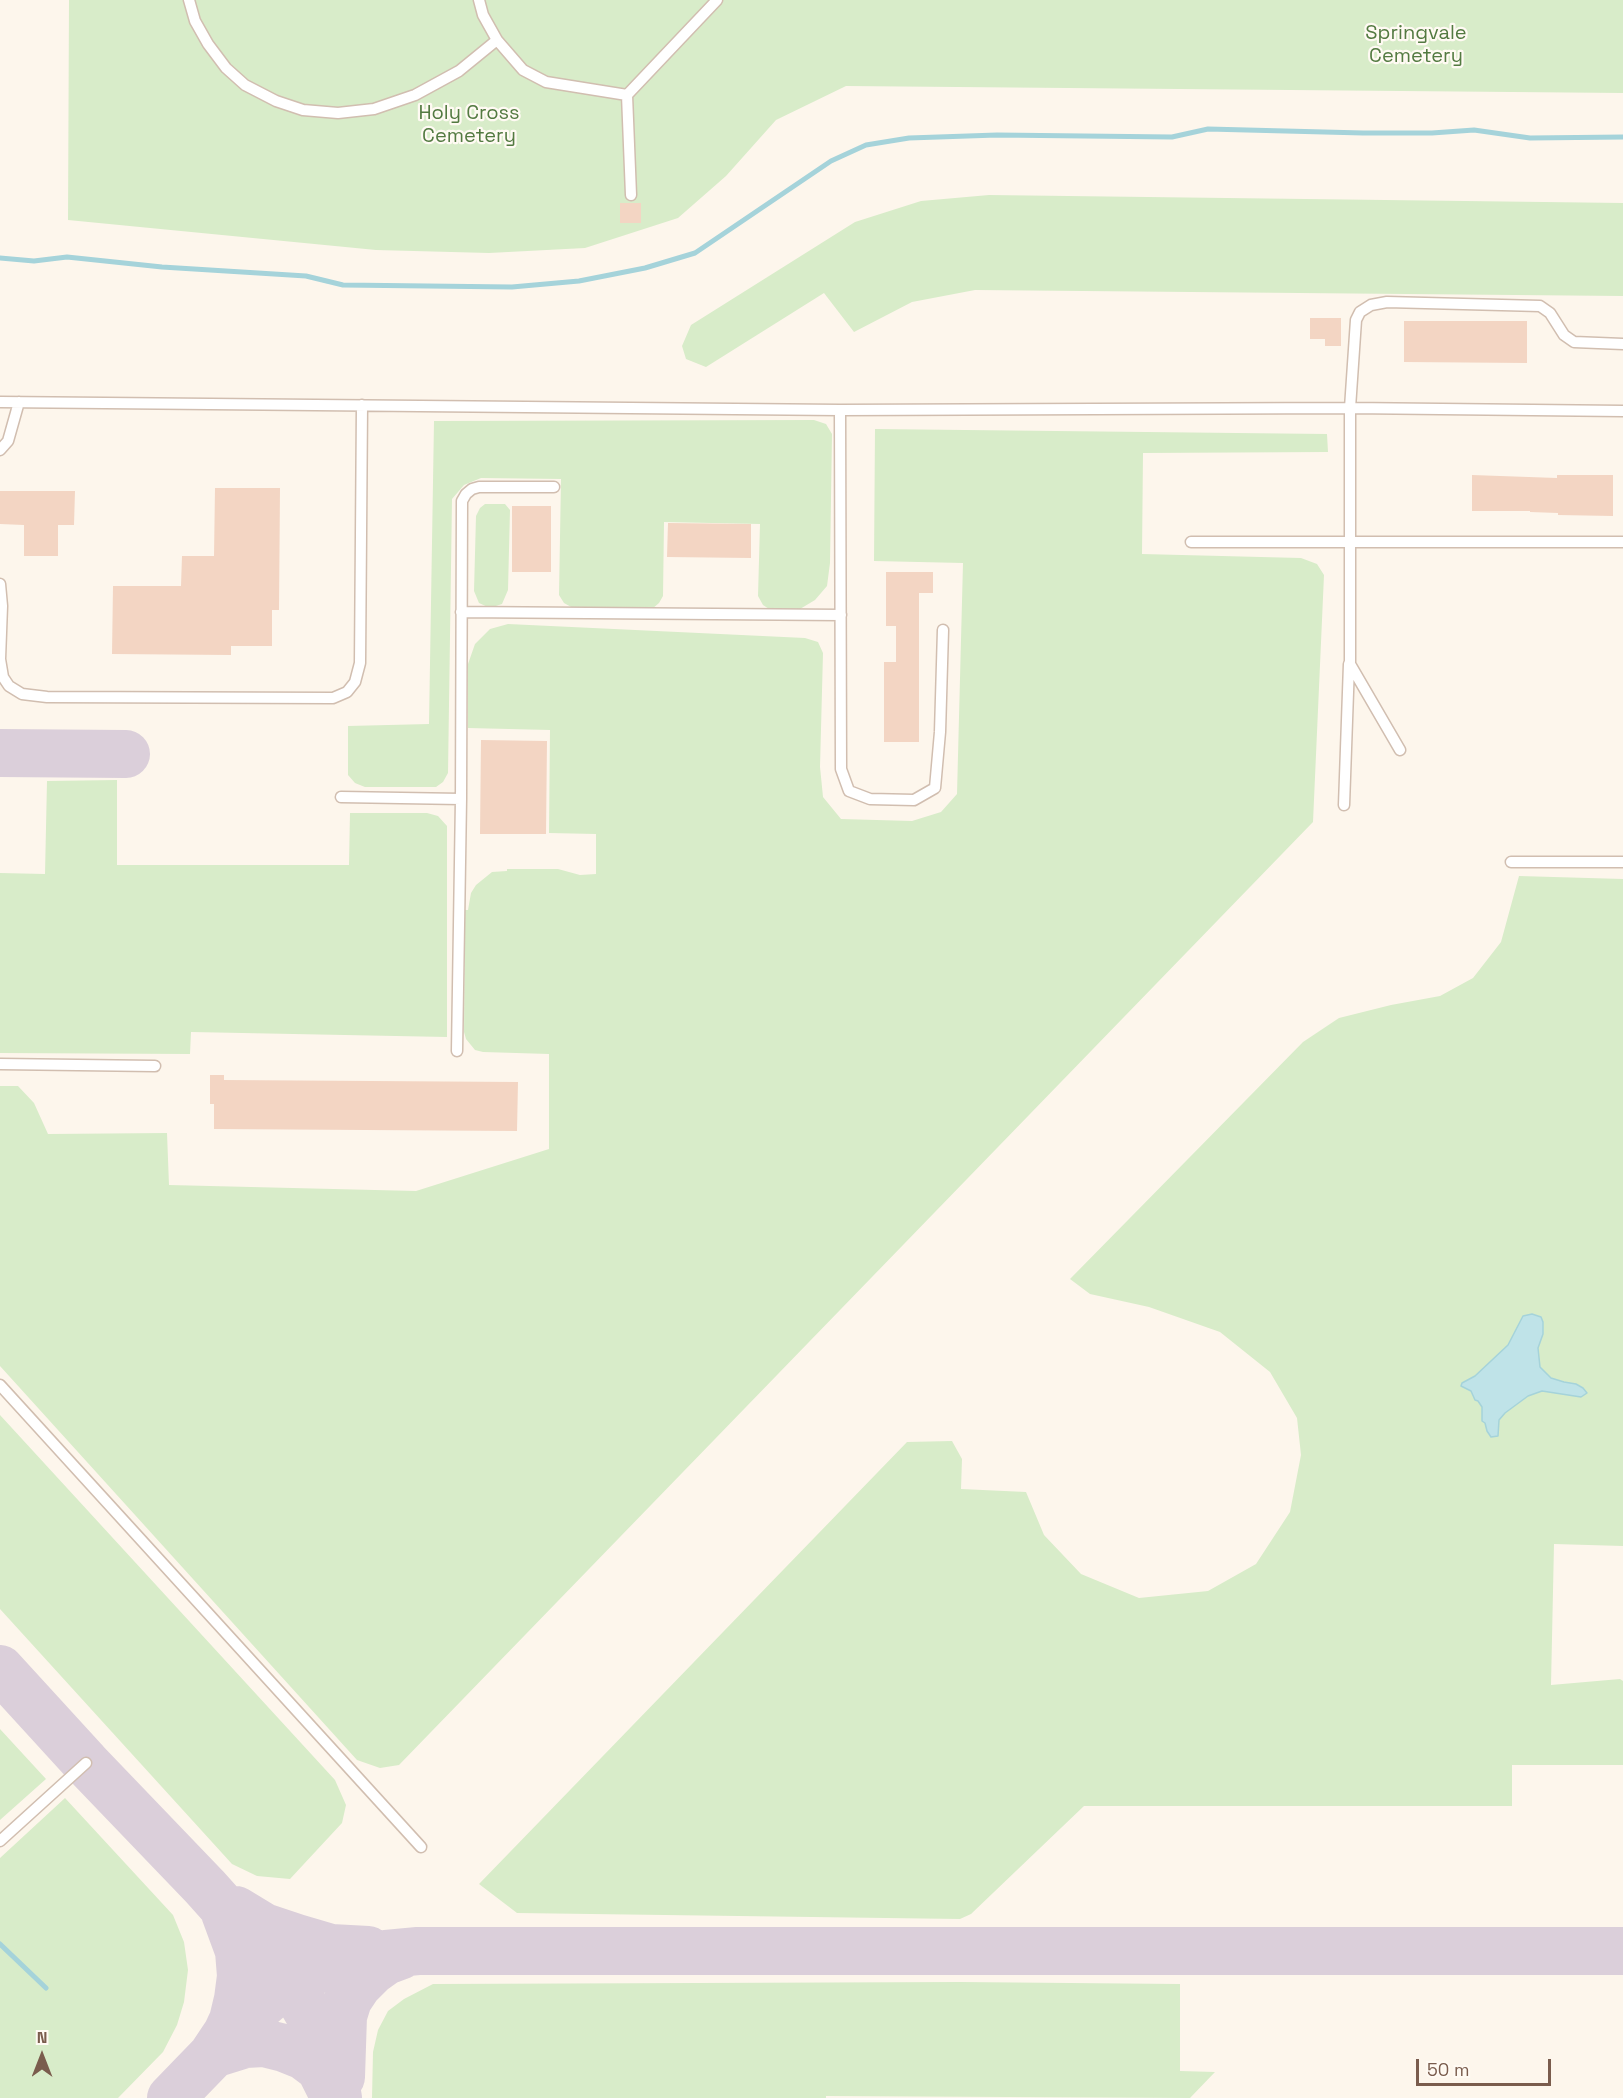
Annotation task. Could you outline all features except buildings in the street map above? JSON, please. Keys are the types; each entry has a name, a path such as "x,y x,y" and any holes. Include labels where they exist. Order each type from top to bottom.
{"lane":[{"path":"189,0 195,21 208,44 226,68 245,85 276,101 303,110 338,113 374,109 415,95 459,71 497,40"},
{"path":"478,0 483,15 497,40 523,70 546,82 627,95"},
{"path":"631,195 627,95 717,0"},
{"path":"1344,805 1350,664 1350,408 1356,320 1360,312 1371,305 1387,302 1540,306 1550,313 1564,335 1574,342 1623,344"},
{"path":"0,402 840,410 1350,408 1623,411"},
{"path":"0,450 8,441 19,402"},
{"path":"0,584 2,589 0,659 3,677 9,686 22,694 47,697 333,698 347,692 355,682 360,663 362,405"},
{"path":"840,410 841,769 849,791 870,799 914,801 935,788 940,732 943,630"},
{"path":"457,1052 462,501 472,489 479,487 554,487"},
{"path":"1191,542 1350,544 1623,542"},
{"path":"461,612 841,615"},
{"path":"1350,664 1400,750"},
{"path":"341,798 461,799"},
{"path":"1510,862 1623,862"},
{"path":"0,1064 155,1066"},
{"path":"0,1385 421,1847"},
{"path":"0,1841 86,1763"}],"green space":[{"name":"Holy Cross Cemetery","path":"69,0 1623,0 1623,93 846,86 776,120 726,176 678,218 585,248 489,253 376,250 68,220"},
{"path":"989,195 1623,203 1623,296 975,290 912,302 854,332 824,293 706,367 686,359 682,346 691,325 855,222 921,201"},
{"path":"814,420 826,424 832,434 830,563 827,586 815,600 800,609 769,609 763,605 758,596 760,524 664,522 663,596 659,603 652,609 573,608 564,603 559,595 561,479 481,478 464,485 452,499 448,773 443,782 436,787 365,787 355,783 348,775 348,726 429,724 434,421"},
{"path":"875,429 1327,434 1328,452 1143,453 1142,554 1301,558 1317,564 1324,575 1313,822 399,1765 380,1768 357,1760 0,1366 0,1086 18,1086 34,1103 48,1134 167,1133 169,1185 416,1191 549,1149 549,1054 483,1052 475,1050 466,1039 464,1032 465,910 468,910 471,893 476,885 492,872 507,871 507,869 558,869 580,875 596,874 596,834 549,833 550,730 468,728 468,664 475,644 490,629 508,624 805,638 818,642 823,653 820,767 823,797 841,819 912,821 941,812 957,794 963,563 874,561"},
{"path":"485,504 505,504 510,510 508,590 502,604 490,608 479,603 474,591 476,516"},
{"path":"117,780 117,865 349,865 350,813 427,813 438,816 447,826 447,1037 191,1032 190,1054 0,1053 0,873 45,874 47,781"},
{"path":"1519,876 1623,879 1623,1546 1554,1544 1551,1685 1620,1679 1623,1681 1623,1765 1512,1765 1512,1806 1084,1806 971,1914 960,1919 517,1913 479,1884 907,1442 952,1441 962,1459 961,1489 1026,1492 1044,1535 1081,1574 1139,1598 1208,1591 1256,1564 1290,1512 1301,1455 1297,1418 1270,1372 1220,1332 1149,1307 1090,1294 1070,1279 1303,1042 1339,1018 1440,996 1473,978 1501,942"},
{"path":"0,1415 335,1780 346,1805 342,1823 290,1879 257,1876 232,1864 0,1609"},
{"path":"0,1729 46,1779 0,1820"},
{"path":"65,1798 173,1915 184,1942 188,1970 184,2002 177,2025 163,2052 118,2098 0,2098 0,1858"},
{"path":"960,1982 1180,1984 1180,2071 1215,2072 1190,2098 826,2096 826,2098 372,2098 373,2052 378,2030 388,2011 404,1999 433,1984"}],"water":[{"path":"1532,1314 1541,1317 1543,1322 1543,1334 1538,1348 1540,1367 1551,1378 1576,1384 1587,1393 1581,1397 1542,1391 1528,1396 1505,1413 1499,1420 1498,1436 1491,1437 1482,1421 1482,1407 1475,1400 1471,1391 1461,1386 1462,1383 1475,1376 1508,1345 1523,1316"}],"waterway":[{"path":"0,258 34,261 67,257 162,267 306,276 343,285 512,287 579,281 645,268 695,253 831,161 866,145 909,138 997,135 1172,137 1208,129 1363,133 1432,133 1474,130 1530,138 1623,137"},
{"path":"0,1944 46,1988"}],"taxiway":[{"path":"0,753 126,754"},
{"path":"0,1669 205,1887 291,1983 325,2042 338,2098"},
{"path":"236,1910 264,1927 297,1938 331,1948 368,1950"},
{"path":"225,1913 239,1951 241,1976 233,2020 213,2054 245,2044 264,2043 284,2048 304,2056 320,2068 334,2096"},
{"path":"171,2098 277,1991 318,1969 386,1954 418,1951 1623,1951"},
{"path":"341,2077 343,2016 348,2000 358,1985 372,1971 386,1961 402,1955"}],"park label":[{"name":"Springvale Cemetery","path":"1416,46"}]}
